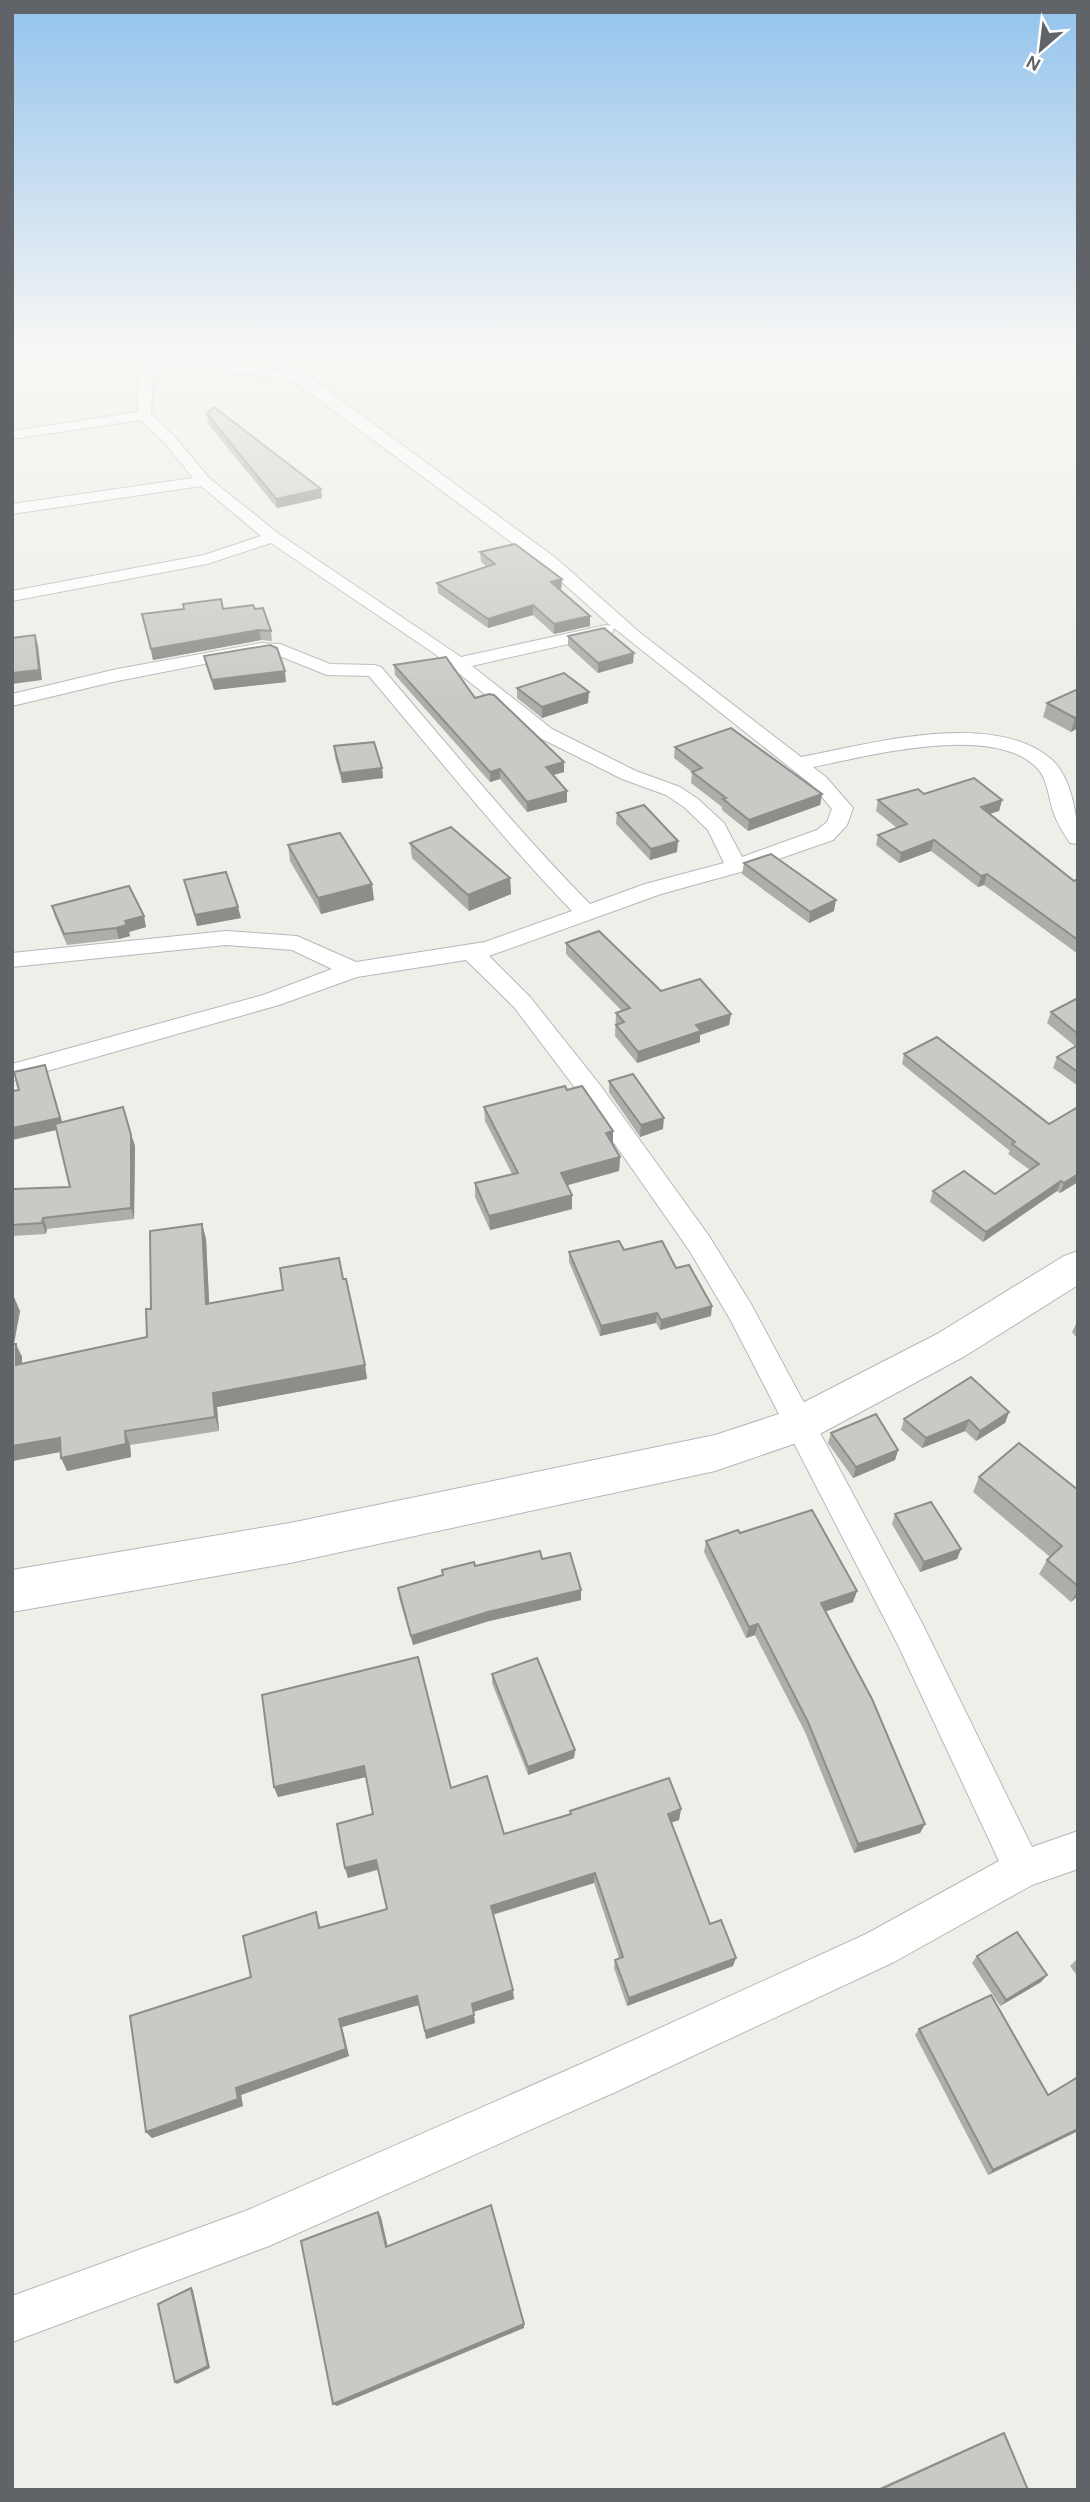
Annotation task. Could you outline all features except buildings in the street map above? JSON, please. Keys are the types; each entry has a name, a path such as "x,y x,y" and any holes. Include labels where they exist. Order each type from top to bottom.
{"main road":[{"path":"12,1591 290,1543 715,1453 799,1425 951,1345 1078,1266"}],"street":[{"path":"191,465 204,481 273,537 380,607 455,661 545,733 629,775 673,791 691,803 717,827 736,866"},
{"path":"12,1073 271,1000 353,970 489,949 653,888 736,866 825,835 840,820 843,808 836,798 797,764 622,626 551,563 417,465"},
{"path":"12,509 204,481"},
{"path":"12,596 207,559 273,537"},
{"path":"426,662 455,661 622,626"},
{"path":"12,700 117,675 261,648 285,651 327,669 374,671 400,666"},
{"path":"374,671 523,848 587,914"},
{"path":"797,764 906,744 977,739 1008,743 1038,757 1048,767 1067,820 1078,838"},
{"path":"12,960 226,938 297,943 353,970"},
{"path":"471,951 522,1002 590,1091 699,1243 741,1312 910,1634 1023,1869"},
{"path":"12,2319 253,2230 605,2075 880,1948 1023,1869 1078,1850"}]}
